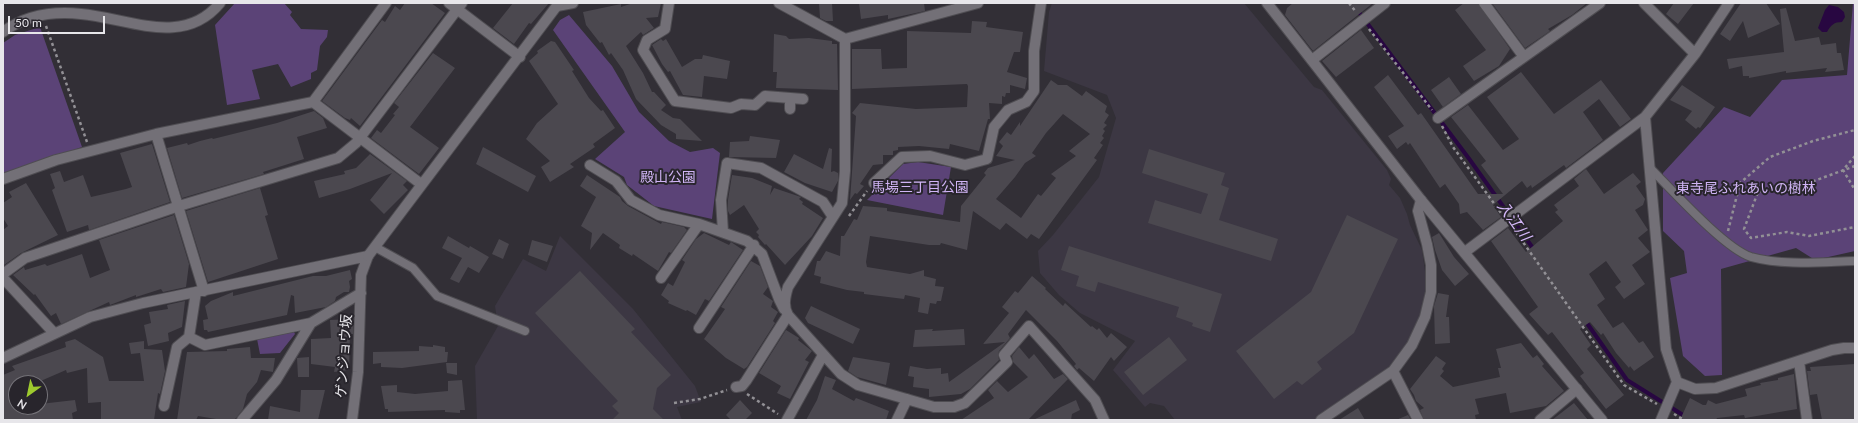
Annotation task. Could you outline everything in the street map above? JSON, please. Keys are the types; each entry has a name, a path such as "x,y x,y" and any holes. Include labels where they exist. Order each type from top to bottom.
{"street":[{"path":"3,32 24,19 42,14 82,14 143,26 168,28 199,20 207,16 220,3"},
{"path":"3,179 56,160 156,134 312,102 386,3"},
{"path":"558,5 574,3"},
{"path":"669,3 665,29 647,40 643,50 675,101 731,108 741,104 755,105 765,96 803,99"},
{"path":"779,3 845,39 978,3"},
{"path":"874,183 902,157 930,156 965,165 987,159 994,127 1008,110 1026,102 1034,91 1034,51 1041,3"},
{"path":"1267,3 1421,200 1602,420"},
{"path":"1312,60 1385,3"},
{"path":"1484,3 1524,57"},
{"path":"1438,118 1600,3"},
{"path":"1644,3 1695,54"},
{"path":"1465,252 1645,118 1695,54 1729,3"},
{"path":"3,274 25,258 179,206 338,158 360,138 456,5 520,57"},
{"name":"ゲンジョウ坂","path":"352,420 358,372 361,276 368,256 558,5"},
{"path":"736,387 742,386 746,381 787,313 784,300 788,287 842,203 845,171 845,39"},
{"path":"790,98 790,109"},
{"path":"312,102 421,184"},
{"path":"1645,118 1666,349 1677,382 1661,420"},
{"path":"156,134 179,206 200,292 189,337 177,347 164,406"},
{"path":"723,232 721,200 728,163 761,168 823,202 833,217"},
{"path":"590,165 616,181 631,200 659,215 699,224 747,241 754,246 762,254 779,299 787,313 822,355 841,374 858,385 934,407 954,407 965,403 1007,362 1004,355 1029,326 1095,400 1104,420"},
{"path":"1321,420 1393,371 1412,345 1425,317 1431,292 1431,265 1428,244 1418,211 1421,200"},
{"path":"662,278 699,224"},
{"path":"699,328 754,246"},
{"path":"3,358 90,317 368,256"},
{"path":"3,278 54,333"},
{"path":"189,337 205,345 311,323 361,293"},
{"path":"242,420 276,380 311,323"},
{"path":"1677,382 1696,389 1716,388 1844,348 1855,348"},
{"path":"787,420 822,355"},
{"path":"1799,361 1807,420"},
{"path":"1393,371 1418,420"},
{"path":"1540,420 1577,389"},
{"path":"897,420 907,399"}],"lane":[{"path":"1650,168 1726,243 1750,256 1784,262 1855,262"},
{"path":"375,247 413,268 437,296 525,331"}],"path":[{"path":"42,14 90,151"},
{"path":"1726,243 1730,219 1740,183 1770,157 1812,141 1855,130"},
{"path":"1843,170 1855,156"},
{"path":"1855,166 1811,182 1774,187 1758,192 1744,229 1751,238 1787,232 1808,236 1855,227"},
{"path":"1843,170 1855,190"},
{"path":"848,217 874,183"},
{"path":"674,403 700,399 736,387 787,420"}],"shaded area":[{"path":"1052,3 1244,3 1314,87 1322,90 1387,170 1391,179 1389,185 1400,198 1410,225 1422,250 1426,278 1422,313 1417,328 1392,367 1316,420 1175,420 1164,406 1150,403 1145,407 1113,370 1135,341 1080,313 1059,295 1040,273 1038,251 1053,235 1099,177 1116,118 1107,95 1044,71 1049,12"},
{"path":"1829,5 1838,7 1844,12 1845,17 1842,22 1833,24 1827,32 1822,32 1818,28 1825,10"},
{"path":"560,236 633,309 695,386 701,402 677,407 682,420 477,420 475,366 498,326 495,306 523,259 546,271"}],"green space":[{"path":"235,3 284,3 292,12 290,15 301,29 328,30 327,37 320,46 317,70 311,73 311,79 291,87 278,64 252,70 260,99 227,105 215,25"},
{"name":"東寺尾ふれあいの樹林","path":"1853,3 1855,3 1855,251 1815,260 1796,248 1721,269 1722,375 1705,376 1683,356 1670,278 1687,273 1684,251 1663,231 1663,173 1724,107 1750,117 1782,80 1847,75"},
{"name":"殿山公園","path":"569,15 612,66 639,112 669,141 690,152 713,148 720,153 712,219 654,206 627,185 624,177 595,159 625,132 553,30 560,20"},
{"path":"40,27 82,147 3,175 3,43 15,35"},
{"name":"馬場三丁目公園","path":"918,162 951,167 943,215 867,200 903,164"},
{"path":"293,330 295,334 280,353 260,354 257,339"}],"building":[{"path":"405,3 431,3 445,13 360,126 351,118 350,120 345,118 322,101 382,20 385,22 395,6 400,10"},
{"path":"513,3 549,3 531,24 529,23 514,44 493,28"},
{"path":"633,3 661,3 658,17 646,18 654,28 643,35 641,32 626,46 643,73 652,92 654,92 666,105 661,110 673,118 680,119 702,141 676,139 676,134 661,125 636,99 623,70 611,53 609,55 602,42 600,43 586,25 583,12 621,4 621,7"},
{"path":"819,3 832,3 833,21 826,21 820,18"},
{"path":"859,3 924,3 925,11 888,19 888,15 861,19"},
{"path":"1293,3 1373,3 1313,51 1285,15 1287,8"},
{"path":"1464,3 1478,3 1510,49 1499,66 1474,81 1463,66 1486,50 1455,10"},
{"path":"1492,3 1587,3 1572,15 1548,29 1550,31 1525,48"},
{"path":"1674,3 1694,3 1678,24 1666,14"},
{"path":"1741,3 1766,3 1780,24 1748,38 1743,21 1730,41 1720,34"},
{"path":"1786,8 1795,41 1819,37 1821,45 1836,43 1837,53 1841,53 1844,70 1825,72 1827,68 1786,73 1786,71 1749,78 1749,76 1743,76 1742,66 1729,69 1727,59 1784,52 1780,9"},
{"path":"972,21 987,22 986,27 1023,32 1020,52 1014,52 1007,72 1027,78 1025,89 1010,85 1010,93 1006,93 1005,97 1002,96 1002,104 989,103 990,119 988,119 979,151 950,144 949,149 919,146 898,147 898,150 893,151 893,155 883,155 883,164 873,165 860,184 864,186 857,194 855,193 850,200 856,116 852,113 860,103 916,109 967,107 968,86 967,84 852,89 852,49 881,49 882,69 907,68 907,31 971,33"},
{"path":"1361,30 1374,48 1336,77 1322,61"},
{"path":"774,34 786,36 789,39 809,38 832,41 832,44 837,44 838,90 776,88 777,72 773,72"},
{"path":"661,39 663,41 666,39 682,67 695,59 702,59 703,55 730,61 727,79 704,76 702,97 683,95 670,71 668,72 662,64 652,45"},
{"path":"551,41 555,42 574,70 572,71 589,98 601,111 603,110 615,128 593,144 595,147 570,164 574,167 550,182 541,167 550,161 526,139 537,123 558,104 529,61 538,53 537,51"},
{"path":"433,53 455,68 410,127 439,148 419,174 371,138 377,130 381,133 395,115 393,114 399,107 394,103"},
{"path":"1521,72 1554,114 1601,80 1631,119 1620,127 1599,99 1583,112 1603,140 1566,168 1564,165 1532,188 1531,185 1527,188 1522,181 1493,205 1501,217 1483,230 1467,212 1460,214 1459,204 1445,184 1440,188 1410,143 1408,145 1406,142 1397,149 1388,136 1404,126 1374,87 1388,75 1418,115 1421,113 1478,194 1503,194 1481,165 1486,161 1451,117 1468,105 1503,150 1519,139 1487,97"},
{"path":"1449,77 1461,94 1443,107 1431,90"},
{"path":"1051,80 1058,85 1067,85 1082,96 1086,91 1107,106 1105,112 1109,115 1104,123 1107,125 1103,129 1105,131 1102,136 1104,138 1100,143 1103,145 1094,158 1097,160 1039,239 1031,234 1027,239 1006,223 1000,230 973,211 967,250 941,243 940,245 929,245 870,236 866,262 867,267 910,274 924,270 924,276 936,279 935,286 944,287 941,301 937,301 936,304 930,303 928,314 918,312 920,298 905,295 904,299 864,294 864,292 847,290 820,283 821,277 814,275 817,261 820,261 826,251 840,256 841,236 844,236 854,219 857,220 863,206 887,208 887,211 960,222 961,206 986,175 984,173 988,168 1015,160 996,156 1003,146 999,142 1007,132 1011,135 1020,122 1020,126","holes":["1063,114 1090,134 1069,151 1076,156 1051,174 1056,178 1041,196 1038,194 1021,218 996,199 1025,163 1036,156 1032,153 1046,133"]},
{"path":"1682,85 1715,107 1700,128 1698,127 1696,129 1685,120 1692,111 1670,100"},
{"path":"314,111 323,118 327,128 297,137 304,159 263,172 264,174 182,198 167,148 187,143 188,145 277,123"},
{"path":"750,136 780,140 776,158 729,157 730,142 749,141"},
{"path":"152,144 170,202 89,230 88,225 67,232 52,190 55,188 50,174 60,171 64,182 83,175 91,197 126,189 132,187 120,153"},
{"path":"483,147 536,176 528,192 476,164"},
{"path":"829,148 832,149 831,172 834,171 838,173 838,181 832,192 805,183 784,172 794,154 823,169"},
{"path":"1149,149 1225,173 1221,185 1229,188 1219,220 1278,239 1271,261 1148,223 1155,200 1201,214 1208,194 1142,173"},
{"path":"370,154 407,181 403,185 408,190 384,214 370,200 392,173 350,189 319,198 314,181 345,174 344,171 356,168"},
{"path":"1586,169 1604,194 1633,173 1641,182 1636,186 1645,199 1643,205 1635,210 1648,230 1638,238 1650,252 1632,265 1645,284 1624,299 1615,287 1621,282 1606,261 1589,274 1605,299 1597,305 1613,328 1623,322 1639,343 1643,341 1654,357 1634,371 1630,366 1629,368 1616,353 1603,333 1601,335 1590,322 1580,329 1591,345 1587,349 1624,395 1606,409 1580,376 1584,373 1552,332 1548,335 1529,314 1538,307 1491,241 1508,228 1526,252 1563,221 1555,212 1558,210 1554,205 1579,186 1574,179"},
{"path":"587,175 620,197 628,206 661,224 662,222 684,227 687,230 671,253 669,252 658,271 633,254 632,256 619,248 620,245 603,233 590,250 592,233 581,226 596,197 580,186"},
{"path":"732,175 752,178 772,186 770,195 774,188 801,197 799,199 803,202 802,204 823,218 812,236 785,265 758,237 759,235 756,232 759,229 744,205 730,215 728,211 728,200"},
{"path":"26,183 58,235 21,253 4,265 3,230 8,226 3,218 3,203 12,197 9,192"},
{"path":"260,188 268,215 265,216 278,259 208,282 186,211"},
{"path":"174,215 189,264 186,287 163,292 161,289 136,297 136,295 110,305 109,302 61,324 56,313 51,316 35,294 34,295 13,275 24,267 25,270 45,264 47,266 82,254 90,278 110,270 99,240"},
{"path":"1347,215 1398,239 1354,333 1317,362 1322,369 1302,385 1297,381 1274,399 1236,351 1311,292"},
{"path":"704,233 729,245 731,242 743,250 709,301 705,299 696,315 668,303 669,301 661,295 668,283 673,286 685,262 682,260 696,239"},
{"path":"1439,233 1454,257 1469,274 1455,286 1442,270 1435,250 1432,237"},
{"path":"448,236 489,257 479,273 468,267 459,283 450,279 462,258 442,248"},
{"path":"499,239 509,244 503,259 492,254"},
{"path":"532,240 553,246 547,262 528,255"},
{"path":"1069,246 1222,294 1210,332 1192,326 1193,323 1176,317 1179,307 1098,282 1095,292 1076,286 1079,276 1061,270"},
{"path":"751,261 760,266 768,287 763,294 773,301 771,307 778,312 773,321 775,323 747,367 744,369 726,358 704,339 725,309 721,307"},
{"path":"350,270 352,279 349,281 349,292 344,292 336,297 335,301 326,307 295,313 294,296 291,295 287,315 208,332 207,330 204,330 203,320 208,319 205,306 211,301 233,292 233,296 313,276 326,276"},
{"path":"580,271 635,329 631,332 671,375 657,388 653,409 664,420 612,420 619,413 612,406 618,401 535,313"},
{"path":"1032,276 1063,306 1065,303 1091,327 1092,326 1097,330 1099,328 1107,338 1111,333 1127,347 1114,361 1111,357 1094,381 1079,368 1077,370 1074,366 1076,364 1057,341 1026,310 1008,334 1010,338 999,351 999,360 970,389 961,394 929,397 929,389 913,387 914,377 908,376 910,366 927,369 941,368 941,374 948,373 949,382 1005,342 983,344 1009,313 1002,307 1015,291 1018,293"},
{"path":"1438,293 1449,295 1446,317 1449,317 1450,343 1435,344 1434,306"},
{"path":"185,301 182,327 168,333 169,341 148,346 144,325 151,323 149,312 168,309 167,305"},
{"path":"811,306 860,329 853,344 808,323 805,318"},
{"path":"353,319 353,334 350,334 349,370 334,372 335,367 311,364 311,339 331,338 330,320"},
{"path":"933,329 932,331 964,329 965,345 913,347 915,330"},
{"path":"786,330 799,338 798,340 812,351 805,360 809,362 790,399 777,393 781,386 759,373"},
{"path":"1169,337 1187,360 1143,395 1124,372"},
{"path":"75,339 103,357 109,381 144,381 140,353 131,354 129,343 144,341 144,349 162,350 165,371 160,394 158,393 154,420 101,420 101,402 88,403 87,368 67,373 66,370 48,378 48,375 8,375 8,415 48,415 48,403 75,400 77,411 72,413 73,420 3,420 3,375 15,370 12,366 66,347 65,342"},
{"path":"1521,343 1533,358 1537,355 1544,364 1542,366 1564,391 1546,406 1510,413 1506,393 1475,399 1479,414 1475,415 1476,420 1424,420 1420,410 1424,408 1416,401 1410,389 1436,356 1446,363 1442,369 1444,371 1440,376 1453,387 1500,377 1498,368 1501,368 1496,349"},
{"path":"433,345 445,347 445,352 448,352 447,362 402,368 381,367 381,363 373,364 373,352 419,351 419,346 433,347"},
{"path":"250,347 251,358 275,358 273,372 261,370 257,382 247,394 243,409 234,420 222,420 198,416 196,420 177,420 187,352 227,351 227,349"},
{"path":"1019,347 1029,359 1034,354 1054,379 1063,374 1068,379 1028,420 961,420 994,398 988,390 997,381 1008,392 1028,377 1013,362 1012,356"},
{"path":"309,357 309,377 298,377 297,358"},
{"path":"853,357 890,363 886,385 857,377 848,371"},
{"path":"446,363 457,363 457,375 447,373"},
{"path":"1855,364 1855,420 1822,420 1817,394 1810,395 1807,371 1811,371 1810,367"},
{"path":"1794,374 1797,409 1745,418 1744,415 1717,418 1716,420 1680,420 1690,398 1703,405 1706,405 1708,400 1716,404 1747,396 1745,389 1761,385 1760,383 1778,380 1778,378"},
{"path":"825,376 836,380 832,389 854,401 856,398 889,411 886,420 806,420 817,400"},
{"path":"462,380 465,410 460,410 460,413 445,412 445,410 388,412 388,409 385,409 381,386 397,385 397,392 415,394 448,391 448,381"},
{"path":"301,390 325,390 318,420 268,420 270,406 300,412"},
{"path":"740,400 752,413 745,420 731,420 726,415"},
{"path":"1076,400 1080,410 1072,414 1071,420 1033,420"},
{"path":"1574,403 1588,420 1552,420"},
{"path":"1358,408 1365,420 1339,420"},
{"path":"1408,415 1411,420 1396,420"}],"waterway":[{"name":"入江川","path":"1352,3 1470,160 1535,251"},
{"name":"入江川","path":"1584,319 1627,380 1691,420"}]}
